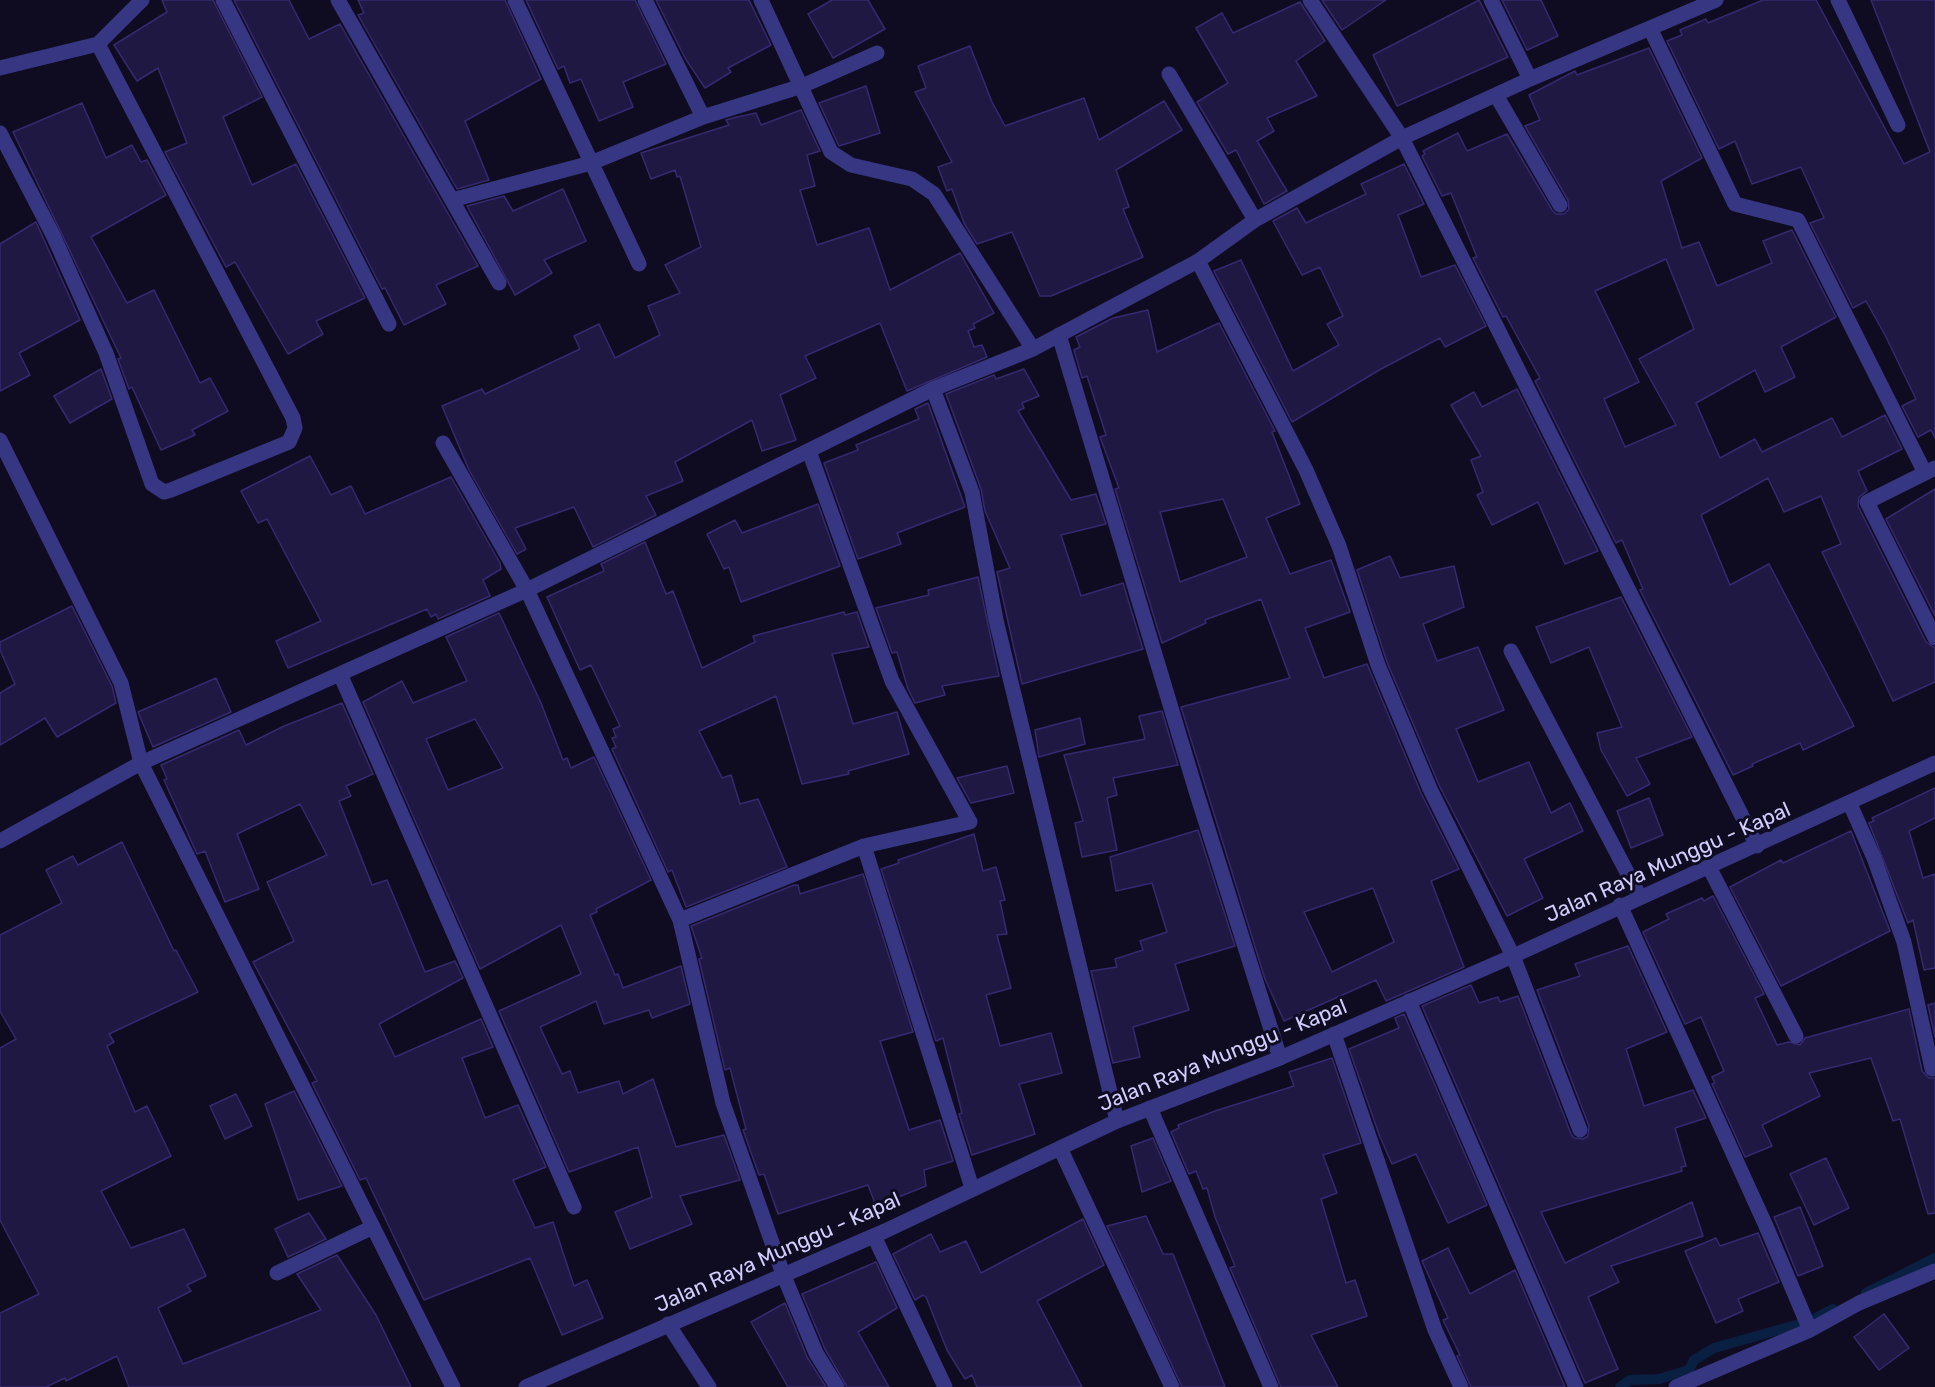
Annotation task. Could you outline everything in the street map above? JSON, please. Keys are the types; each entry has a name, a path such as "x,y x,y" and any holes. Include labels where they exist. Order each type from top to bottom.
{"street":[{"path":"0,68 98,44 142,0"},
{"path":"223,0 389,324"},
{"path":"338,0 499,283"},
{"path":"515,0 639,264"},
{"path":"645,0 703,117"},
{"path":"763,0 824,140 840,159 851,165 912,179 934,194 1033,349"},
{"path":"1310,0 1402,138 1757,846"},
{"path":"1491,0 1530,79"},
{"path":"0,841 141,763 527,590 933,389 1033,349 1198,261 1255,220 1402,138 1530,79 1716,0"},
{"path":"1838,0 1898,125"},
{"path":"1650,28 1735,204 1798,220 1930,470 1867,502 1935,638"},
{"path":"0,133 53,235 106,353 152,484 164,492 171,490 288,442 295,428 293,418 98,44"},
{"path":"452,200 591,163 703,117 802,86 877,53"},
{"path":"1169,74 1255,220"},
{"path":"1496,95 1560,206"},
{"path":"1198,261 1306,470 1339,546 1378,665 1430,789 1513,956 1580,1130"},
{"path":"1059,335 1196,791 1280,1058"},
{"path":"933,389 972,492 996,620 1117,1121"},
{"path":"0,440 121,683 141,763 453,1387"},
{"path":"443,443 527,590 680,920 723,1103 783,1275 816,1353 837,1387"},
{"path":"680,920 864,846 970,822 892,681 808,451"},
{"path":"1511,651 1640,897"},
{"path":"340,674 574,1207"},
{"name":"Jalan Raya Munggu - Kapal","path":"531,1386 668,1324 874,1236 1117,1121 1280,1058 1513,956 1620,905 1850,804 1935,763"},
{"path":"1850,804 1874,858 1904,942 1932,1069"},
{"path":"864,846 972,1188"},
{"path":"1709,867 1796,1036"},
{"path":"1620,905 1766,1226 1804,1323 1810,1330"},
{"path":"1409,1001 1576,1387"},
{"path":"1335,1034 1435,1330 1461,1387"},
{"path":"1150,1108 1271,1387"},
{"path":"1060,1148 1172,1387"},
{"path":"277,1273 373,1227"},
{"path":"874,1236 945,1387"},
{"path":"1676,1387 1810,1330 1859,1303 1935,1271"},
{"path":"668,1324 709,1387"}],"building":[{"path":"162,0 213,0 262,97 223,117 252,185 296,164 365,298 316,321 323,334 288,354 235,262 226,267 165,152 187,143 158,68 137,81 114,45 167,12"},
{"path":"234,0 289,0 309,39 340,24 478,266 436,285 446,304 404,325 385,288 382,289"},
{"path":"358,0 505,0 541,79 465,121 489,180 457,189 358,15 364,13"},
{"path":"526,0 635,0 666,64 623,82 633,107 599,121 581,79 570,83 564,66 558,69"},
{"path":"656,0 749,0 771,45 728,68 731,72 705,88 685,58"},
{"path":"832,0 868,0 885,29 833,58 808,14"},
{"path":"1322,0 1386,0 1342,30"},
{"path":"1479,0 1508,57 1397,106 1373,55"},
{"path":"1502,0 1541,0 1558,36 1527,50"},
{"path":"1763,0 1816,0 1904,164 1930,152 1871,0 1935,0 1935,438 1931,430 1918,437 1902,406 1916,399 1885,335 1866,301 1853,308 1810,223 1824,218 1801,167 1752,184 1735,141 1719,149 1667,41 1682,35 1680,30 1706,19 1708,23"},
{"path":"1300,2 1325,41 1296,61 1317,96 1267,118 1274,131 1257,141 1287,191 1264,204 1236,150 1228,154 1197,102 1228,83 1196,28 1222,13 1233,33"},
{"path":"970,46 992,102 1005,126 1084,98 1099,140 1164,101 1182,130 1116,170 1129,207 1123,209 1143,257 1051,296 1040,296 1012,232 977,244 964,223 952,189 947,191 938,167 952,162 915,92 926,88 918,66"},
{"path":"1649,48 1702,158 1661,181 1682,248 1699,242 1717,286 1772,263 1763,241 1792,230 1836,317 1781,347 1795,377 1765,392 1755,370 1696,403 1720,458 1755,439 1762,452 1832,418 1842,437 1885,415 1902,449 1858,471 1867,491 1859,497 1858,506 1926,642 1935,648 1935,682 1893,701 1822,552 1841,544 1821,496 1784,512 1768,478 1701,515 1730,585 1769,564 1854,726 1803,750 1800,743 1733,775 1640,590 1643,589 1622,540 1616,543 1535,381 1540,378 1506,316 1503,317 1473,258 1477,257 1451,193 1442,196 1422,156 1425,154 1423,151 1458,133 1467,151 1507,134 1552,210 1556,214 1564,214 1569,209 1568,200 1525,126 1540,120 1529,95 1575,71 1577,75","holes":["1666,259 1694,329 1639,359 1676,425 1625,447 1604,399 1639,382 1595,291"]},
{"path":"866,86 880,133 839,146 819,103"},
{"path":"82,103 106,158 132,145 141,162 147,160 166,195 91,237 127,303 154,290 200,383 210,378 228,411 192,430 195,435 161,450 132,387 129,389 118,359 121,358 13,132"},
{"path":"801,110 820,151 807,155 815,186 800,190 817,245 869,228 890,290 960,253 994,313 973,324 975,328 968,331 974,347 982,345 987,357 907,391 880,323 805,356 816,378 780,395 796,440 762,451 752,420 675,462 683,481 646,496 656,515 593,547 574,507 515,528 526,549 517,554 469,470 442,406 482,389 485,394 580,349 574,336 599,324 615,358 660,335 648,306 680,293 665,265 701,247 680,176 677,177 675,170 651,179 641,153 729,125 726,120 737,117 756,113 761,125"},
{"path":"1404,164 1424,204 1398,215 1421,277 1455,265 1486,326 1445,347 1440,338 1381,369 1292,422 1214,271 1241,260 1293,371 1339,345 1327,324 1343,316 1320,267 1302,275 1273,221 1297,208 1306,223 1366,194 1361,184"},
{"path":"563,189 586,241 544,260 552,273 515,295 467,206 504,196 513,211"},
{"path":"36,222 80,320 19,353 30,375 0,391 0,244"},
{"path":"1148,310 1157,352 1219,323 1275,431 1272,432 1300,504 1266,518 1290,574 1331,560 1350,612 1305,628 1324,678 1367,664 1421,793 1459,869 1431,881 1464,967 1386,1001 1376,980 1284,1021 1265,979 1181,707 1290,678 1261,599 1205,620 1206,623 1162,643 1115,489 1119,488 1100,437 1106,435 1087,376 1082,378 1074,350 1080,347 1076,337 1113,318","holes":["1223,499 1247,557 1180,582 1160,512","1373,888 1394,942 1332,972 1304,912"]},
{"path":"101,369 112,399 70,423 54,396"},
{"path":"1024,369 1039,396 1022,403 1024,408 1018,411 1071,500 1096,494 1106,524 1061,535 1081,596 1123,583 1143,649 1022,684 997,572 1010,568 985,511 981,489 946,394 994,375 996,379"},
{"path":"1517,389 1598,551 1565,564 1538,502 1492,525 1477,495 1483,492 1471,460 1481,456 1451,405 1474,392 1482,407"},
{"path":"928,403 965,507 897,533 901,544 858,559 824,463 858,450 856,445 919,419 915,409"},
{"path":"310,456 331,495 351,486 365,514 451,477 500,563 501,569 483,580 490,596 438,619 436,614 431,617 427,609 288,668 276,641 321,621 267,519 258,523 241,491"},
{"path":"1935,489 1935,616 1886,519"},
{"path":"818,504 840,566 741,602 729,567 724,569 707,534 735,520 742,533"},
{"path":"645,542 666,594 673,591 702,668 755,642 753,636 844,612 845,615 857,612 869,647 832,654 853,724 897,712 909,754 848,771 849,774 802,784 776,696 699,731 722,778 731,775 740,804 758,799 787,867 686,907 672,870 668,872 612,749 616,747 612,738 616,737 613,729 620,726 591,665 580,670 547,597 604,571 601,564"},
{"path":"1390,556 1400,578 1454,566 1464,607 1423,624 1437,661 1478,647 1504,710 1456,729 1478,782 1529,762 1551,813 1570,803 1583,831 1524,859 1543,898 1507,916 1439,785 1387,662 1357,570"},
{"path":"978,577 999,676 942,686 945,695 915,703 908,689 897,652 892,653 876,608 929,595 928,590"},
{"path":"1621,597 1692,737 1636,758 1650,784 1627,796 1601,750 1597,733 1622,727 1589,647 1551,663 1536,627"},
{"path":"72,606 112,686 116,703 57,737 45,718 0,745 0,693 15,684 0,650 0,642"},
{"path":"499,613 541,703 563,760 567,758 571,768 594,757 651,880 596,909 597,912 590,915 615,975 618,974 623,988 681,966 690,1004 652,1018 649,1010 604,1024 596,1001 540,1027 562,1074 570,1071 578,1093 619,1081 623,1094 653,1079 676,1147 724,1135 740,1180 680,1196 692,1224 630,1249 615,1212 652,1197 638,1147 569,1172 499,1011 581,974 561,925 480,969 363,702 402,681 413,703 467,681 446,637","holes":["475,719 503,768 448,790 426,739"]},
{"path":"216,678 231,712 153,747 138,712"},
{"path":"342,703 373,774 346,786 351,796 339,801 372,885 387,880 425,972 455,961 463,978 379,1024 395,1057 481,1019 493,1047 462,1058 485,1118 518,1105 546,1167 513,1180 535,1228 553,1222 574,1286 587,1280 603,1318 562,1335 530,1258 424,1300 366,1178 360,1180 312,1083 317,1081 253,962 294,941 267,882 327,855 300,804 237,834 259,889 225,902 205,851 197,854 164,780 167,779 161,765 239,730 246,745 282,727"},
{"path":"1162,711 1178,765 1113,778 1117,795 1107,798 1117,850 1082,857 1075,823 1083,821 1064,755 1145,739 1139,716"},
{"path":"1080,718 1085,744 1039,757 1035,730"},
{"path":"1007,766 1014,793 971,803 957,778"},
{"path":"1935,788 1935,818 1909,831 1923,878 1935,874 1935,968 1924,970 1913,920 1908,923 1869,823 1874,821 1872,818"},
{"path":"1649,798 1663,835 1631,848 1617,811"},
{"path":"1198,830 1235,946 1175,964 1189,1010 1133,1027 1140,1057 1113,1063 1091,971 1117,967 1115,959 1143,950 1140,941 1167,932 1152,883 1116,891 1110,857"},
{"path":"1851,831 1890,931 1781,986 1730,887 1781,860 1783,863"},
{"path":"974,834 983,871 996,867 1005,900 1000,901 1007,934 997,935 1011,988 986,995 1000,1046 1051,1033 1062,1073 1019,1084 1035,1134 972,1155 959,1114 962,1113 943,1038 936,1041 881,869 899,863 898,860"},
{"path":"122,842 174,951 176,950 198,992 109,1034 114,1042 107,1046 135,1112 147,1106 171,1156 101,1191 131,1248 184,1229 206,1276 187,1285 191,1291 158,1308 183,1364 321,1310 297,1274 337,1255 376,1315 411,1387 129,1387 117,1356 66,1381 65,1378 46,1387 0,1387 0,1313 39,1294 0,1220 0,1048 16,1039 0,1011 0,935 62,903 46,870 73,856 78,865"},
{"path":"863,874 913,1032 880,1041 909,1130 940,1120 953,1161 924,1170 926,1186 876,1206 868,1185 778,1214 764,1174 759,1175 743,1130 746,1129 730,1068 725,1070 699,959 702,958 691,926 794,885 798,885 800,894"},
{"path":"1713,896 1764,994 1755,998 1777,1045 1789,1042 1800,1045 1805,1038 1909,1009 1922,1071 1929,1078 1935,1078 1935,1213 1928,1214 1900,1119 1893,1121 1871,1058 1809,1073 1820,1096 1762,1125 1772,1146 1745,1157 1712,1084 1715,1083 1712,1077 1724,1071 1701,1017 1685,1024 1643,932 1669,919 1666,914 1702,898 1704,901"},
{"path":"1628,946 1667,1032 1626,1049 1644,1106 1693,1090 1706,1118 1675,1128 1686,1166 1681,1167 1682,1171 1541,1212 1565,1263 1692,1202 1703,1236 1611,1266 1619,1282 1588,1297 1618,1369 1585,1383 1422,1006 1471,985 1479,1003 1498,997 1500,1002 1518,996 1571,1134 1574,1138 1583,1139 1588,1136 1589,1126 1537,990 1580,976 1575,964"},
{"path":"1935,1003 1935,1037 1928,1005"},
{"path":"1404,1014 1487,1205 1448,1223 1416,1154 1392,1164 1349,1049 1399,1028 1395,1018"},
{"path":"1332,1058 1361,1143 1323,1155 1337,1193 1321,1199 1346,1283 1355,1280 1367,1316 1311,1335 1338,1387 1281,1387 1230,1268 1235,1266 1215,1217 1207,1188 1203,1189 1196,1171 1189,1174 1171,1132 1179,1128 1178,1125 1215,1111 1294,1086 1289,1072"},
{"path":"294,1091 342,1186 298,1200 265,1104"},
{"path":"236,1094 252,1126 225,1139 210,1106"},
{"path":"1153,1138 1171,1181 1142,1192 1131,1146"},
{"path":"1826,1158 1849,1208 1814,1225 1790,1174"},
{"path":"1800,1207 1823,1266 1798,1276 1774,1217"},
{"path":"309,1213 326,1239 288,1257 275,1229"},
{"path":"1146,1216 1163,1254 1173,1254 1225,1387 1182,1387 1107,1226"},
{"path":"1083,1219 1104,1265 1037,1301 1082,1387 977,1387 972,1375 965,1379 947,1350 926,1297 923,1295 915,1300 893,1254 931,1234 940,1252 966,1241 981,1273"},
{"path":"1758,1233 1779,1282 1738,1299 1743,1311 1716,1323 1685,1251 1716,1238 1720,1246"},
{"path":"1448,1248 1470,1294 1515,1270 1565,1387 1471,1387 1457,1356 1460,1355 1443,1320 1448,1318 1422,1261"},
{"path":"876,1262 897,1308 858,1332 889,1387 847,1387 825,1349 802,1294"},
{"path":"785,1303 807,1357 826,1387 788,1387 751,1322"},
{"path":"1884,1314 1909,1348 1879,1370 1854,1337"}],"waterway":[{"path":"1866,1293 1935,1258"},
{"path":"1812,1320 1833,1309"},
{"path":"1620,1387 1630,1380 1659,1379 1689,1370 1694,1360 1714,1348 1796,1325"}]}
